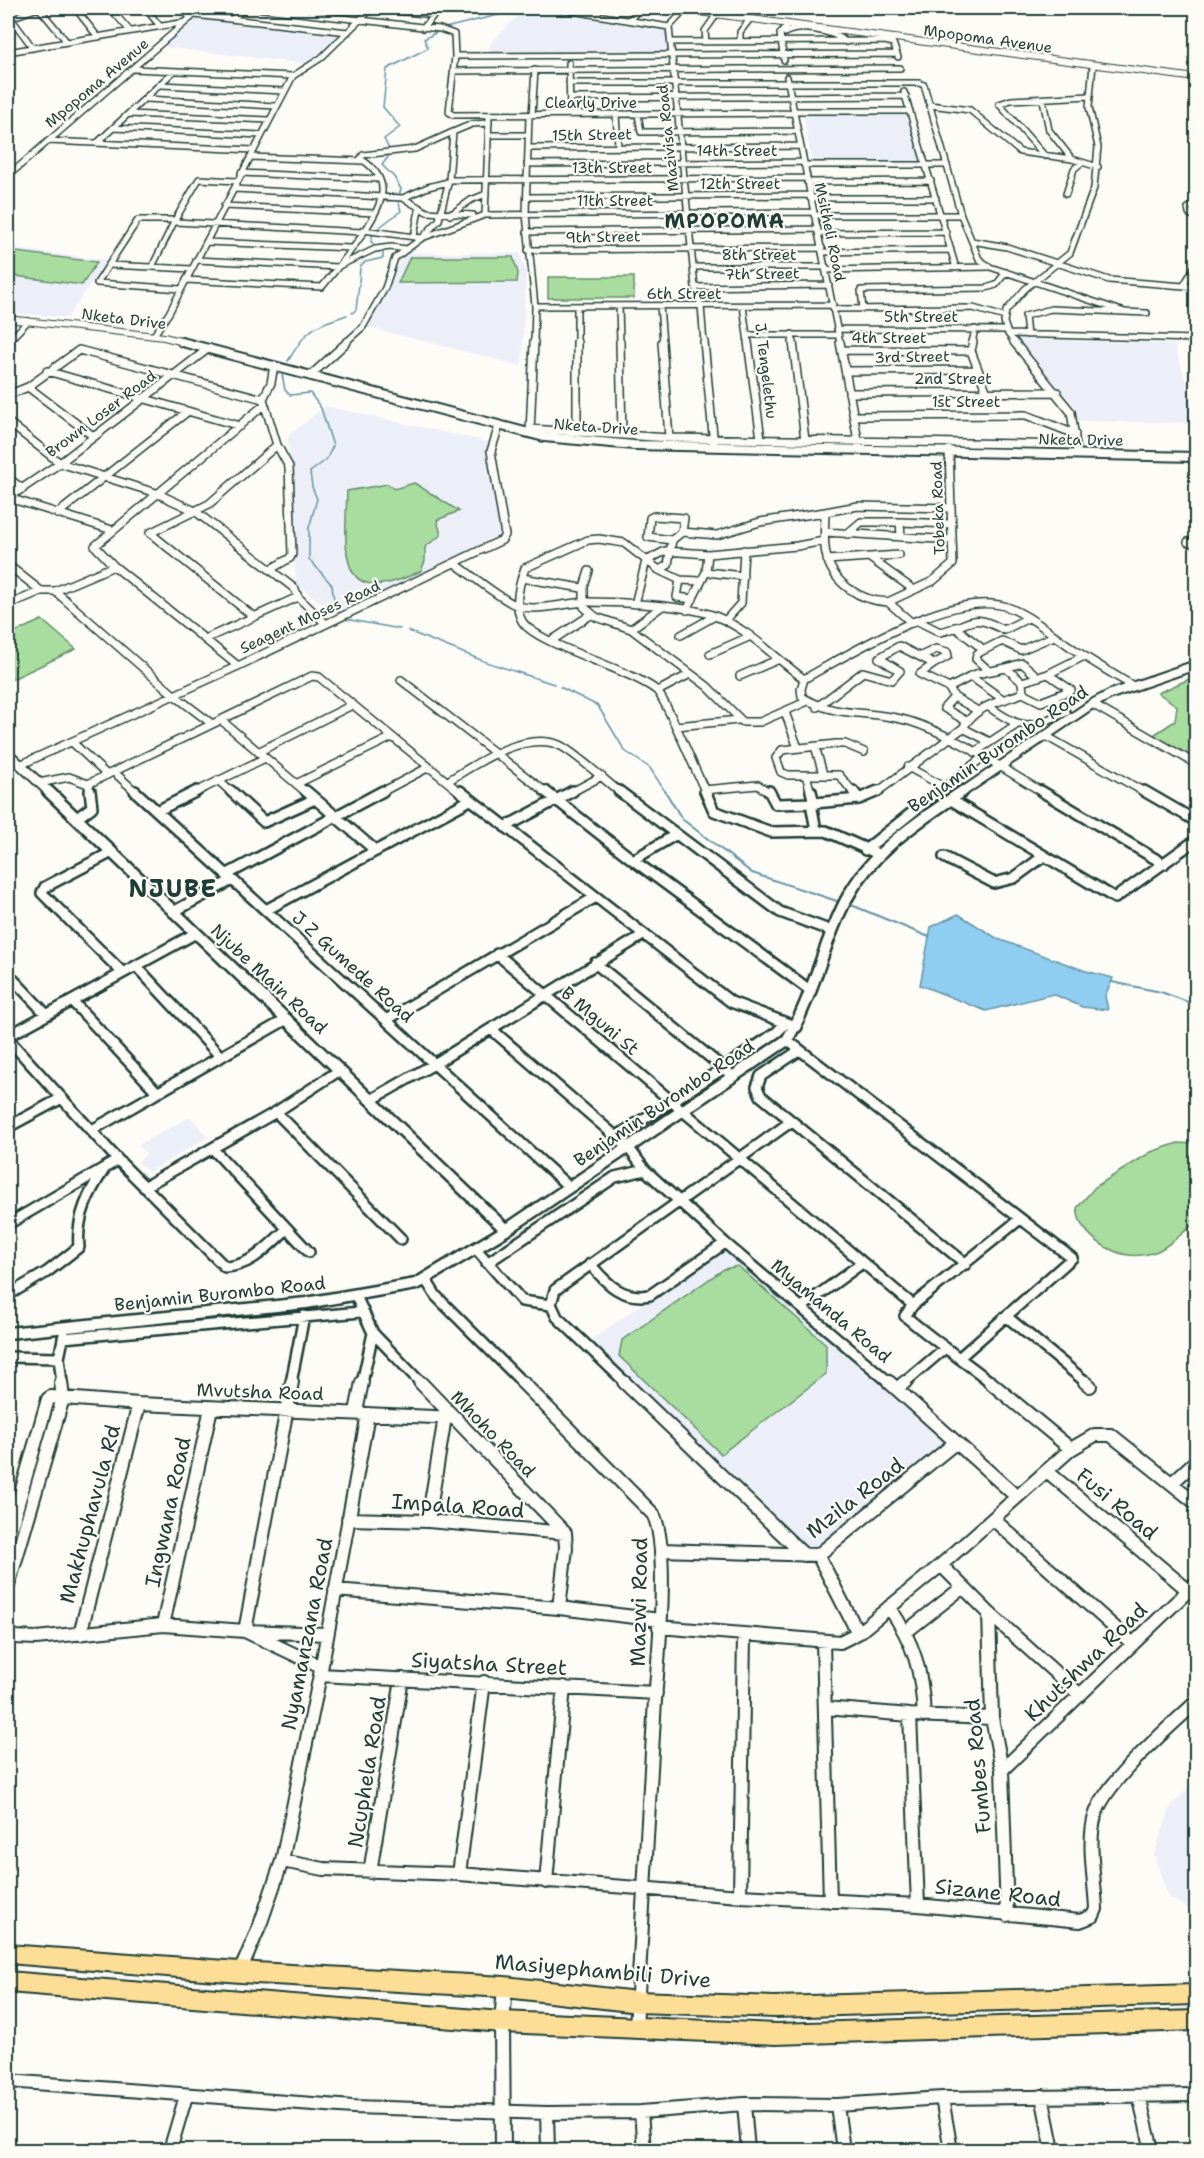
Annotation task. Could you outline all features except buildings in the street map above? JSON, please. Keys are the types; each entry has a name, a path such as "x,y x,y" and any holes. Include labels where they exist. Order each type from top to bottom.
{"main road":[{"name":"Masiyephambili Drive","path":"8,1954 240,1972 505,1987 638,2002 775,2007 1197,1995"},
{"path":"8,1982 502,2022 776,2034 1197,2021"}],"street":[{"path":"33,48 9,19 14,15 38,8 67,42"},
{"path":"75,8 98,37"},
{"path":"110,8 130,31"},
{"path":"146,8 160,26"},
{"path":"180,8 190,18"},
{"name":"Mpopoma Avenue","path":"8,176 202,8"},
{"path":"233,18 246,8"},
{"path":"255,8 423,28 454,34 456,56 897,54"},
{"path":"366,8 434,15"},
{"path":"154,335 192,269 293,76 321,58 372,8"},
{"path":"423,28 440,8"},
{"path":"554,8 669,27 685,10"},
{"path":"630,19 641,8"},
{"name":"Mpopoma Avenue","path":"669,8 1197,78"},
{"path":"706,42 705,31 717,14"},
{"path":"8,52 160,26 190,18 233,18 348,32"},
{"path":"740,42 740,32 750,19"},
{"path":"783,42 780,34 788,24"},
{"name":"Mazivisa Road","path":"669,27 694,287 702,306 714,442"},
{"path":"783,42 784,34 793,28 837,34 846,42"},
{"path":"670,42 889,41 893,43 910,111 956,268"},
{"name":"Msitheli Road","path":"783,42 783,55 803,163 823,250 859,445"},
{"name":"Clearly Drive","path":"456,56 450,114 489,116 910,111"},
{"path":"570,56 570,115"},
{"path":"531,115 528,135 526,214 528,250 536,306 530,431 714,442 805,440 859,445 1076,449 1073,416 1057,392 1006,332 1005,317 1010,303 1058,265 1070,252 1095,190 1098,147 1089,108 1093,65"},
{"path":"454,70 900,68"},
{"path":"133,69 293,76"},
{"name":"Clearly Drive","path":"531,115 535,70"},
{"path":"97,143 173,72"},
{"path":"569,84 903,81 924,85 961,215 979,259 990,267"},
{"path":"161,85 284,91"},
{"path":"570,98 906,96"},
{"path":"1045,156 999,104 1007,101 1090,96"},
{"path":"146,99 276,106"},
{"path":"1043,100 1049,130 1072,159"},
{"path":"930,105 970,110 1016,150 1072,159 1098,167"},
{"path":"129,114 269,120"},
{"path":"616,114 618,147"},
{"path":"638,114 640,132 797,130"},
{"path":"181,289 97,284 138,220 363,231 422,238 485,215 489,116"},
{"path":"359,161 363,155 415,149 472,124 489,123"},
{"path":"113,128 261,135"},
{"path":"310,376 363,327 385,288 395,258 422,238 439,220 449,181 453,132"},
{"path":"488,135 528,135"},
{"path":"48,141 254,150"},
{"name":"15th Street","path":"528,148 800,146"},
{"path":"186,280 322,287 375,213 382,197 383,188 372,166 359,161 250,157"},
{"path":"1066,194 1073,170 1082,162"},
{"name":"14th Street","path":"527,164 947,165"},
{"path":"241,173 378,179"},
{"path":"153,267 197,179 237,181"},
{"name":"13th Street","path":"403,198 449,181 951,179"},
{"path":"234,189 403,198 419,210 414,236"},
{"path":"450,215 471,200 486,194"},
{"name":"12th Street","path":"527,197 686,196 957,200"},
{"path":"1196,203 1188,214 1197,217"},
{"path":"224,206 375,213"},
{"name":"11th Street","path":"419,210 440,215 687,213 961,215"},
{"path":"527,232 690,230 946,232"},
{"path":"972,241 998,244 1058,265 1127,283 1197,287"},
{"path":"206,242 351,248"},
{"path":"196,260 338,267 346,265 364,253 380,248 396,246 407,249"},
{"name":"9th Street","path":"528,250 691,248 951,250"},
{"path":"1184,285 1197,264"},
{"path":"110,265 192,269"},
{"name":"8th Street","path":"693,267 826,269 990,267 1125,312"},
{"path":"863,309 861,290 986,288 996,285 1006,272"},
{"name":"7th Street","path":"694,287 829,285"},
{"name":"6th Street","path":"536,306 978,309 1005,317"},
{"path":"577,306 577,433"},
{"path":"619,306 622,435"},
{"path":"660,306 669,438"},
{"name":"J. Tengelethu","path":"743,306 761,440"},
{"path":"1027,334 1025,316 1044,309 1147,313"},
{"name":"Nketa Drive","path":"8,319 154,335 499,426 559,439 596,443 714,442 859,445 949,450 1076,449 1197,456"},
{"path":"9,340 28,321"},
{"path":"975,329 971,351 987,393"},
{"name":"5th Street","path":"748,334 975,329 1027,334 1197,339"},
{"path":"792,334 805,440"},
{"name":"Brown Loser Road","path":"8,498 60,463 209,348"},
{"path":"8,395 28,387 47,371 80,350 264,402"},
{"name":"4th Street","path":"842,350 971,351"},
{"path":"238,666 114,566 95,546 156,493 240,426 264,402 269,391 274,365"},
{"name":"3rd Street","path":"846,372 978,370"},
{"path":"47,371 240,426"},
{"path":"28,387 93,436"},
{"name":"2nd Street","path":"849,393 1057,392"},
{"path":"264,402 277,445 289,466 293,550 290,558 272,569"},
{"path":"57,514 187,412"},
{"name":"1st Street","path":"854,416 1026,416 1075,434"},
{"path":"8,422 60,463 156,493 195,511 272,569 295,589 298,597 325,623"},
{"name":"Seagent Moses Road","path":"20,765 456,564 505,538 491,451 499,426"},
{"path":"254,617 150,535 151,530 209,504 277,445"},
{"name":"Tobeka Road","path":"888,602 950,569 954,559 949,450"},
{"path":"8,478 23,489"},
{"path":"8,498 112,530"},
{"path":"682,532 717,535 760,522 858,506 951,508"},
{"path":"825,512 827,560 856,595 868,601 888,602 915,622 940,632 981,617 1004,630"},
{"path":"654,516 684,518 682,532 672,540 648,537 650,518 654,516"},
{"path":"846,534 861,522 952,524"},
{"path":"900,522 901,537"},
{"path":"634,604 646,561 661,552 708,554 797,546 825,537 846,534 952,540"},
{"path":"700,581 680,580 659,570 624,543 599,539 588,540 528,566 522,578 517,606 524,626 535,634 623,671 658,691 714,811 771,832 816,830 831,832 865,850 878,854"},
{"path":"659,570 668,565 672,540"},
{"path":"1188,542 1197,543"},
{"path":"726,620 741,603 744,550"},
{"path":"687,610 706,572 708,554"},
{"path":"827,560 899,555"},
{"path":"870,558 914,590"},
{"path":"456,564 517,606 543,607 580,603 634,604 715,615 751,636 777,660 804,679"},
{"path":"8,565 40,591"},
{"path":"8,605 40,591 55,591 114,566"},
{"path":"589,572 582,588 580,603 585,610 631,629 716,694 739,720"},
{"path":"706,572 743,576"},
{"path":"522,578 582,588"},
{"path":"680,580 677,597 693,598"},
{"path":"55,591 174,695 212,724"},
{"path":"205,639 298,597"},
{"path":"1133,686 1007,606 986,603 946,609 915,622 804,679 801,689 802,697 817,707 843,713 891,716 906,720 949,739 979,754 1164,864"},
{"path":"631,629 661,607"},
{"path":"551,641 592,614"},
{"path":"681,635 715,615"},
{"path":"1004,630 1028,618"},
{"path":"955,627 984,650"},
{"path":"1002,641 1004,630"},
{"path":"710,654 751,636"},
{"path":"1002,641 1021,650 1054,636"},
{"path":"987,669 976,659 977,654 1002,641"},
{"path":"817,707 867,671 892,680 900,671 879,658 896,646 934,664"},
{"path":"921,656 936,649 949,655 920,674 949,688 954,697 978,711"},
{"path":"1022,681 1048,674 1084,656"},
{"path":"740,676 777,660"},
{"path":"949,688 987,669 1006,668 1022,663 1038,677"},
{"name":"Benjamin Burombo Road","path":"8,1333 306,1303 416,1284 432,1272 506,1230 787,1040 797,1027 806,1008 832,932 855,884 878,854 909,828 1092,704 1133,686 1197,665"},
{"path":"1006,668 1022,681 1023,693"},
{"path":"658,691 690,674"},
{"path":"704,790 758,785 770,791 776,804 859,799 873,795 949,739 978,711 1023,693 1041,702 1071,690 1048,674"},
{"path":"39,783 69,777 88,784 315,676 594,898 736,1005 797,1027"},
{"path":"970,676 1004,700"},
{"path":"401,680 633,860 811,991"},
{"path":"954,697 944,708 990,742"},
{"path":"989,707 1016,725 1029,728 1065,712 1054,698"},
{"path":"676,726 739,720 755,723 808,701"},
{"path":"1092,704 1197,764"},
{"path":"157,811 218,780 352,705"},
{"path":"785,712 798,748"},
{"path":"222,720 376,851"},
{"path":"865,850 944,787 990,742 1016,725"},
{"path":"1046,736 1197,821"},
{"path":"296,784 392,737"},
{"name":"J Z Gumede Road","path":"72,742 157,811 568,1186"},
{"path":"448,781 495,753 523,745 554,743 561,745 675,835 780,912 832,932"},
{"path":"859,799 839,775 784,774 776,758 779,751 815,746 845,744 864,752"},
{"path":"815,746 823,774"},
{"name":"Njube Main Road","path":"8,753 506,1230"},
{"path":"172,912 334,817 429,767"},
{"path":"908,767 944,787"},
{"path":"806,775 814,803 812,809 816,830"},
{"path":"505,827 602,776"},
{"path":"218,780 264,822 315,799"},
{"path":"77,818 92,807 93,799 88,784"},
{"path":"266,910 470,800"},
{"path":"951,800 1114,898 1197,840"},
{"path":"633,860 675,835"},
{"path":"112,852 45,887 42,893 123,973"},
{"path":"944,857 1000,883 1011,879 1044,856"},
{"path":"386,1020 594,898"},
{"path":"196,933 8,1037 60,1099 225,1267 239,1265 253,1258 287,1229"},
{"path":"371,1100 434,1064 643,935"},
{"name":"B Mguni St","path":"497,954 914,1305"},
{"path":"595,963 734,1077"},
{"path":"137,967 220,1057"},
{"path":"8,974 46,1014"},
{"path":"72,1001 158,1093"},
{"path":"92,1130 287,1018"},
{"path":"616,1136 724,1068 777,1032 785,1024"},
{"name":"Myamanda Road","path":"491,1029 616,1136 628,1147 645,1170 725,1243 897,1389 1017,1497"},
{"path":"787,1040 1072,1258 960,1357"},
{"path":"800,1050 757,1081 761,1096 966,1264"},
{"path":"144,1187 276,1112 340,1070"},
{"path":"8,1127 60,1099"},
{"path":"276,1112 401,1239"},
{"path":"792,1121 555,1290 550,1298 550,1305 557,1317 804,1555"},
{"path":"213,1149 309,1252"},
{"path":"8,1224 118,1160"},
{"path":"8,1295 55,1267 79,1247 78,1237 84,1209 92,1189 105,1168"},
{"path":"487,1263 615,1177 645,1170"},
{"path":"1020,1219 914,1305 905,1316 944,1349 960,1357 1071,1449"},
{"path":"590,1264 622,1295 640,1298 650,1294 725,1243"},
{"path":"476,1249 522,1301 550,1305"},
{"path":"802,1307 862,1263"},
{"name":"Mazwi Road","path":"416,1284 426,1280 436,1296 652,1514 660,1531 660,1624 636,2028"},
{"name":"Mhoho Road","path":"356,1296 373,1333 450,1418 565,1533"},
{"path":"63,1338 362,1312"},
{"path":"245,1630 304,1316"},
{"path":"1006,1316 1090,1386"},
{"path":"8,1586 63,1398 59,1358 66,1326"},
{"name":"Nyamanzana Road","path":"240,1972 260,1925 282,1862 348,1519 373,1333"},
{"path":"897,1389 944,1349"},
{"path":"8,1357 59,1358"},
{"path":"8,1538 48,1399 55,1396 63,1398"},
{"name":"Mvutsha Road","path":"63,1398 211,1408 287,1409 450,1418"},
{"name":"Makhuphavula Rd","path":"80,1634 139,1404"},
{"name":"Ingwana Road","path":"163,1625 211,1408"},
{"path":"428,1521 450,1418"},
{"path":"335,1590 559,1608 744,1635 840,1642 858,1634 941,1565 1048,1472 1071,1449 1095,1435 1111,1434 1197,1503"},
{"name":"Mzila Road","path":"661,1550 818,1555 955,1443"},
{"path":"1172,1483 1197,1461"},
{"name":"Fusi Road","path":"1048,1472 1192,1587"},
{"name":"Impala Road","path":"348,1519 428,1521 565,1533"},
{"path":"993,1519 1133,1644"},
{"path":"559,1608 566,1548 565,1533"},
{"path":"818,1555 858,1634"},
{"path":"941,1565 989,1613 1079,1694"},
{"path":"907,1631 963,1587"},
{"name":"Khutshwa Road","path":"1002,1770 1192,1587"},
{"path":"889,1607 907,1631 919,1665 924,1716"},
{"name":"Fumbes Road","path":"989,1613 992,1718 1002,1770 1007,1915"},
{"path":"8,1632 15,1636 36,1638 163,1625 326,1634"},
{"path":"245,1630 320,1671"},
{"path":"740,1896 744,1635"},
{"path":"823,1641 830,1901"},
{"name":"Siyatsha Street","path":"320,1671 402,1679 564,1686 656,1693"},
{"name":"Ncuphela Road","path":"370,1872 402,1679"},
{"path":"459,1874 484,1682"},
{"path":"546,1882 564,1686"},
{"name":"Sizane Road","path":"282,1862 324,1869 459,1874 740,1896 918,1905 1080,1922 1093,1916 1096,1909 1094,1825 1097,1811 1112,1787 1197,1702"},
{"path":"825,1708 924,1716 992,1718"},
{"path":"910,1715 918,1905"},
{"path":"503,2151 502,2022 505,1987"},
{"path":"8,2081 354,2107 547,2114 641,2112 744,2104 837,2105 942,2098 1197,2095"},
{"path":"170,2151 186,2096"},
{"path":"1042,2096 1053,2151"},
{"path":"1139,2096 1152,2151"},
{"path":"942,2098 951,2151"},
{"path":"744,2104 748,2151"},
{"path":"837,2105 843,2151"},
{"path":"641,2112 644,2151"},
{"path":"547,2114 548,2151"}],"shaded area":[{"path":"525,8 621,19 665,28 669,55 490,56 490,44"},
{"path":"196,18 342,34 307,64 162,47"},
{"path":"803,112 907,112 921,163 812,164"},
{"path":"8,248 107,260 67,318 8,312"},
{"path":"404,253 520,253 526,272 522,366 366,327"},
{"path":"1018,339 1174,344 1196,412 1196,423 1078,421 1074,406"},
{"path":"325,406 488,442 504,536 339,616 296,584 288,436"},
{"path":"190,1117 208,1137 149,1172 138,1162 146,1154 138,1145"},
{"path":"725,1246 951,1443 817,1551 805,1551 588,1342"},
{"path":"1196,1781 1196,1913 1168,1897 1154,1855 1171,1806"}],"green space":[{"path":"8,251 97,262 82,285 8,275"},
{"path":"410,257 513,257 518,273 517,282 398,283"},
{"path":"548,277 634,277 634,298 548,298"},
{"path":"414,483 459,511 437,520 441,535 425,547 425,561 421,571 393,582 373,584 360,580 351,570 347,555 347,491 388,484 394,489"},
{"path":"42,620 76,649 8,681 8,635"},
{"path":"1196,676 1196,760 1152,736 1175,721 1177,706 1158,693"},
{"path":"1178,1143 1196,1144 1196,1222 1166,1246 1145,1255 1124,1254 1096,1241 1081,1223 1077,1208 1095,1187 1151,1152"},
{"path":"738,1266 826,1344 826,1374 721,1454 619,1356 622,1340 724,1269"}],"water":[{"path":"958,914 998,939 1086,971 1113,978 1105,996 1108,1010 1082,1007 1053,994 986,1011 920,985 931,927"}],"waterway":[{"path":"445,28 506,13 500,8"},
{"path":"390,151 384,139 400,127 383,107 387,69 428,48 424,39 439,31"},
{"path":"377,229 401,211 398,200 401,189 394,177 382,165 391,153"},
{"path":"373,233 371,242 378,247"},
{"path":"359,282 360,267 365,262 383,258 383,250"},
{"path":"352,313 356,310 359,284"},
{"path":"288,361 312,330 347,315"},
{"path":"282,374 285,390 290,395 310,393 321,408 333,446 326,460 310,472 312,487 317,499 309,528 309,559 332,585 335,607 341,614"},
{"path":"345,619 400,629"},
{"path":"408,631 486,662 554,684"},
{"path":"560,687 598,706 625,751 650,768 666,793"},
{"path":"665,791 682,819 752,873 840,902"},
{"path":"849,904 929,937"},
{"path":"1112,982 1161,992 1196,1005"}],"district":[{"name":"MPOPOMA","path":"725,221"},
{"name":"NJUBE","path":"173,889"}]}
